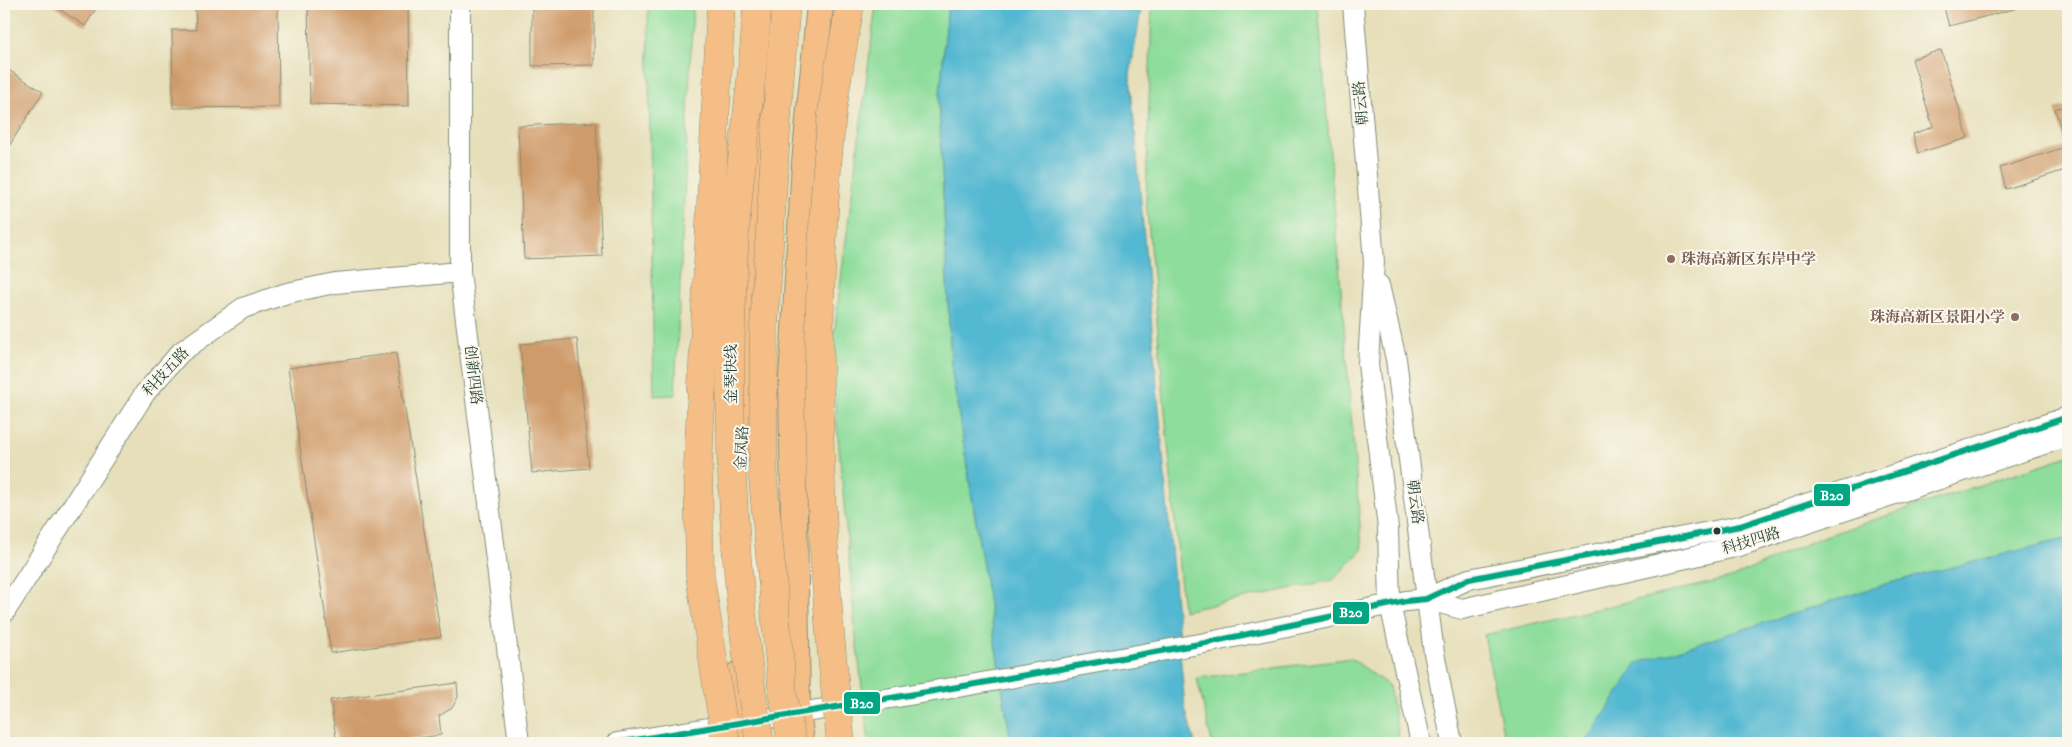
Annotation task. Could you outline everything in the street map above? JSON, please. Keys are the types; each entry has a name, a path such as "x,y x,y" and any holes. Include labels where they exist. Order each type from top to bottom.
{"highway":[{"path":"721,4 698,465 700,576 738,736"},
{"name":"金琴快线","path":"757,4 734,247 730,368 732,473 739,583 753,707 760,743"},
{"path":"786,4 764,327 763,480 783,696 792,743"},
{"path":"841,743 829,616 820,482 819,342 824,206 831,121 850,4"}],"main road":[{"name":"金凤路","path":"738,736 733,618 756,202 772,4"},
{"path":"801,743 797,713 792,379 805,163 820,4"}],"street":[{"name":"创新四路","path":"460,4 460,272 519,743"},
{"name":"朝云路","path":"1352,4 1374,262 1396,359 1434,654 1452,743"},
{"name":"朝云路","path":"1374,262 1368,364 1388,528 1390,604 1421,743"},
{"name":"科技五路","path":"4,613 144,394 181,352 243,308 287,293 335,283 460,272"},
{"name":"科技四路","path":"616,743 738,736 797,713 970,685 1205,643 1390,604 1426,599 1469,579 1740,526 2068,417"},
{"name":"科技四路","path":"1426,599 1462,609 1739,546 2068,436"}],"green space":[{"path":"648,4 693,4 675,395 654,396"},
{"path":"876,4 948,4 939,104 951,366 1011,743 869,743 856,639 831,358"},
{"path":"1152,4 1318,4 1362,550 1333,580 1183,611 1146,199"},
{"path":"2068,456 2068,743 1505,743 1484,635 1731,578 1822,537"},
{"path":"1351,658 1389,686 1400,743 1212,743 1197,678"}],"water":[{"path":"948,4 1142,4 1130,75 1185,708 1195,743 1011,743 951,366 939,104"},
{"path":"2068,538 2068,743 1586,743 1637,663 1889,583"}],"building":[{"path":"51,4 99,4 85,26"},
{"path":"195,4 278,4 279,107 173,108 172,30 196,30"},
{"path":"308,4 408,4 409,106 310,104"},
{"path":"532,4 594,4 594,65 532,66"},
{"path":"1943,4 2018,4 2018,8 1949,26"},
{"path":"1941,50 1968,138 1918,153 1913,134 1933,127 1912,59"},
{"path":"4,67 43,92 4,154"},
{"path":"2068,105 2068,143 2065,143 2055,109"},
{"path":"596,122 602,256 524,259 518,126"},
{"path":"2068,146 2068,169 2006,189 2000,168"},
{"path":"577,339 589,468 532,473 520,344"},
{"path":"396,353 441,637 331,653 288,368"},
{"path":"457,683 458,697 452,708 439,716 441,735 379,743 337,743 330,700"}],"transit line":[{"name":"B20","path":"617,743 970,685 1205,643 1406,601 1426,599 1469,579 1740,526 2068,417"}],"place":[{"name":"珠海高新区东岸中学","path":"1671,259"},
{"name":"珠海高新区景阳小学","path":"2015,317"}]}
